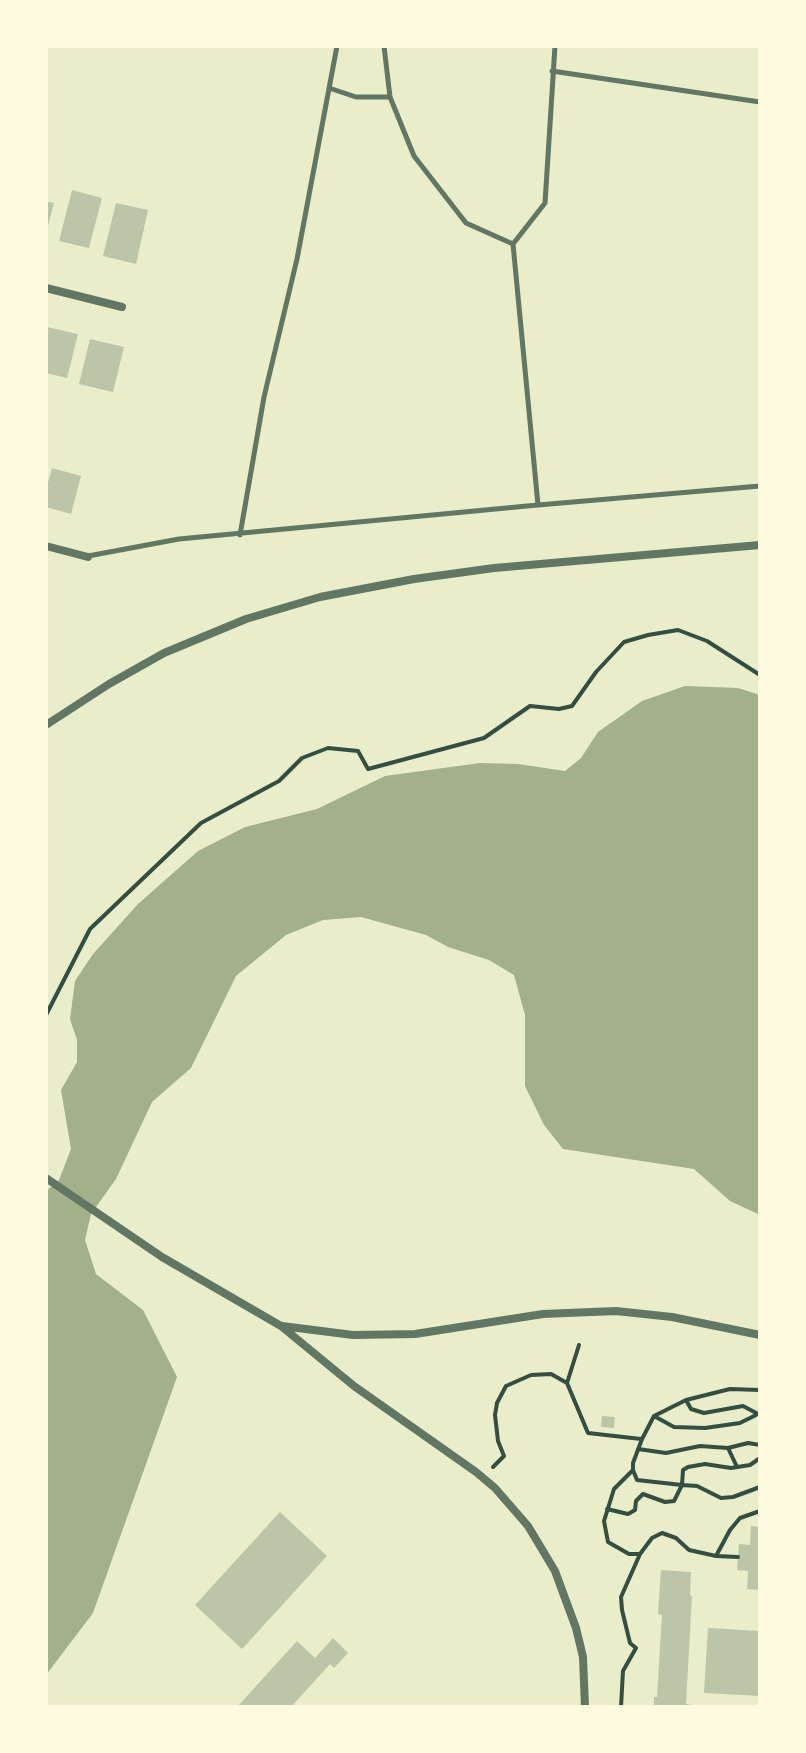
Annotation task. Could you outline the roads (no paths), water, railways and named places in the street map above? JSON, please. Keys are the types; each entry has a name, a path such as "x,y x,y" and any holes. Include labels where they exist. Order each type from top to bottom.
{"street":[{"path":"46,288 122,307"},
{"path":"46,725 164,653 246,619 320,597 494,568 760,545"},
{"path":"46,546 88,557"},
{"path":"46,1178 162,1257 281,1326 354,1386 476,1472 503,1497 528,1526 555,1571 583,1657 585,1707"},
{"path":"281,1326 353,1335 415,1334 543,1314 616,1311 672,1317 760,1335"}],"lane":[{"path":"240,535 264,397 297,259 337,46"},
{"path":"375,46 384,47 390,97 414,156 466,223 513,244"},
{"path":"538,505 513,244 545,203 555,46"},
{"path":"552,71 760,102"},
{"path":"329,88 356,97 390,97"},
{"path":"88,557 179,539 760,486"}]}
